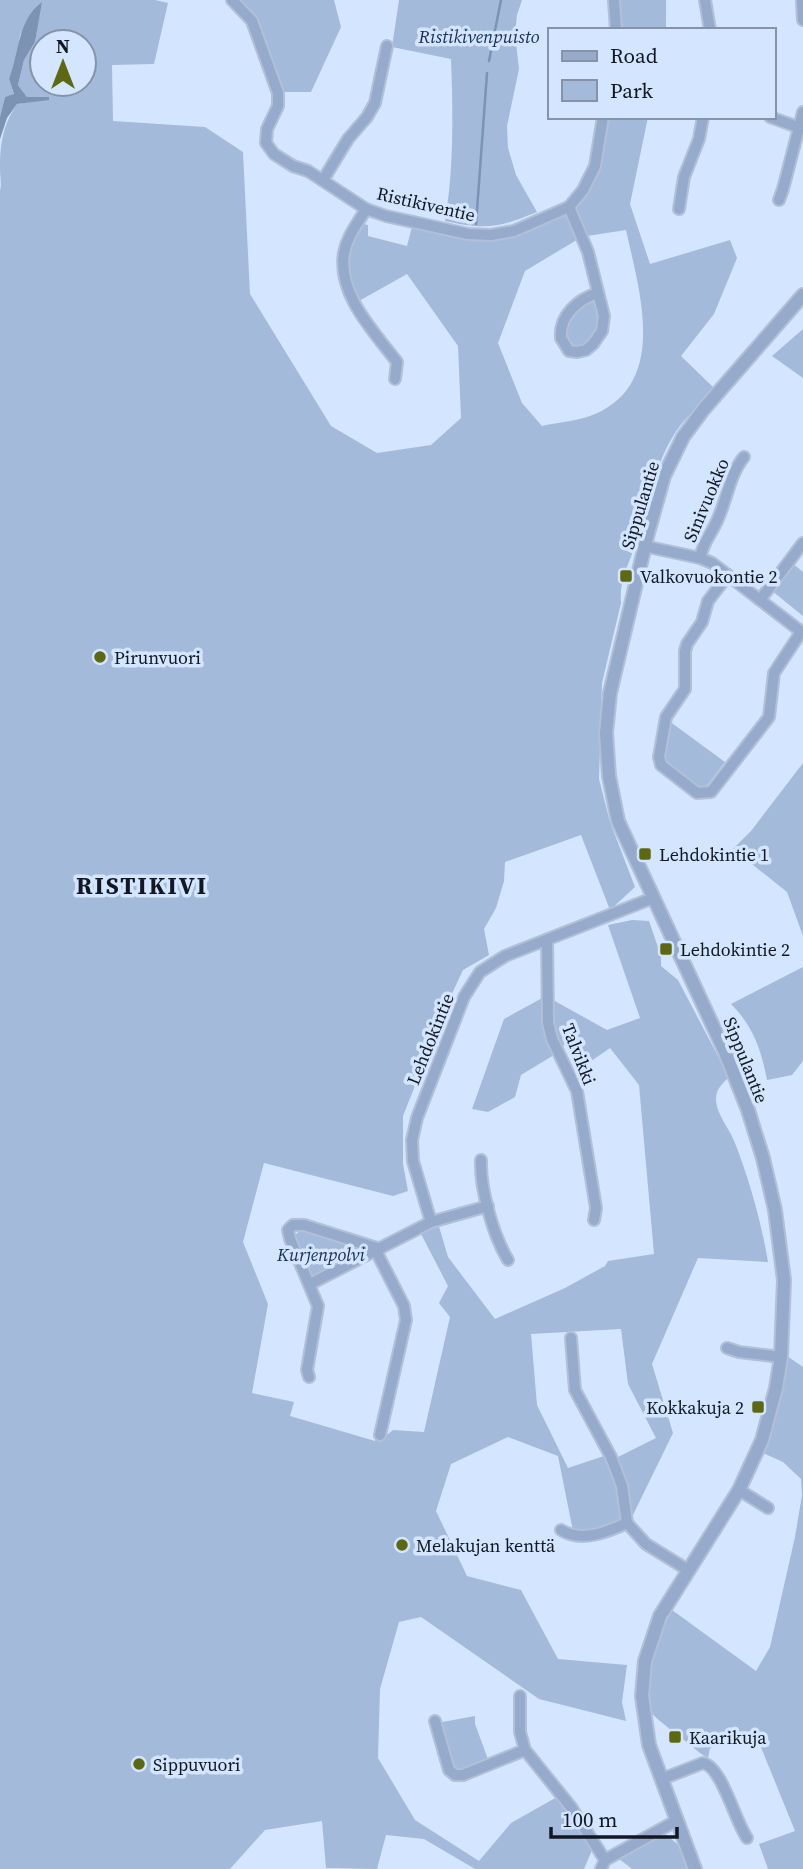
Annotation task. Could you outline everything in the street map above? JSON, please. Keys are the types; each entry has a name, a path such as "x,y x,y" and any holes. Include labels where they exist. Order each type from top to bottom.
{"street":[{"name":"Ristikiventie","path":"232,0 252,21 278,93 278,106 267,128 266,142 274,154 293,166 323,180 366,209 468,234 491,235 514,231 569,207"},
{"path":"614,0 616,28"},
{"path":"705,0 710,28"},
{"path":"802,1 803,20"},
{"path":"323,180 348,139 375,103 387,46"},
{"path":"779,200 801,128 803,112"},
{"path":"598,293 579,302 563,321 561,338 569,351 586,350 602,331 604,316 588,252 569,207 583,190 595,166 603,119"},
{"path":"679,209 684,177 704,119"},
{"path":"775,119 801,128"},
{"path":"366,209 349,236 344,251 346,285 361,315 397,362 395,379"},
{"name":"Sippulantie","path":"695,1869 649,1745 642,1696 643,1675 648,1649 660,1616 739,1490 766,1426 781,1357 784,1309 781,1250 763,1158 748,1110 725,1052 618,821 609,776 606,733 610,693 644,546 664,476 683,437 703,410 803,295"},
{"name":"Sinivuokko","path":"700,558 704,542 716,524 737,466 744,457"},
{"path":"760,600 803,543"},
{"path":"644,546 712,563 728,575 802,633 775,669 769,717 711,792 696,793 661,765 659,757 667,717 685,689 687,644 702,622 708,601 728,575"},
{"name":"Lehdokintie","path":"431,1222 413,1161 412,1140 417,1118 464,998 480,972 505,956 653,898"},
{"name":"Talvikki","path":"547,940 548,1023 552,1039 577,1091 596,1208 594,1220"},
{"path":"481,1160 481,1174 488,1206 500,1247 508,1260"},
{"path":"310,1284 431,1222 488,1206"},
{"path":"309,1377 307,1370 318,1306 290,1239 288,1230 293,1225 304,1225 378,1250 404,1306 406,1320 380,1435"},
{"path":"571,1338 575,1390 611,1457 622,1486 627,1523 646,1544 688,1570"},
{"path":"727,1348 738,1352 781,1357"},
{"path":"739,1490 768,1508"},
{"path":"561,1530 568,1534 586,1536 627,1523"},
{"path":"520,1696 520,1732 525,1750 571,1807 603,1865 676,1821"},
{"path":"435,1721 449,1770 455,1775 463,1775 525,1750"},
{"path":"662,1779 703,1763 709,1765 716,1772 739,1827 747,1838"}],"green space":[{"path":"0,0 155,0 168,3 154,64 112,65 113,121 205,127 243,152 250,294 331,426 377,453 431,445 461,418 458,346 407,274 359,301 351,280 348,261 352,244 363,224 368,225 368,236 407,246 412,227 476,240 508,237 560,216 568,216 580,238 525,271 498,343 522,403 542,426 595,414 618,399 633,380 641,358 641,306 626,230 587,236 576,207 590,185 598,165 609,119 648,119 630,204 650,264 730,240 737,258 714,314 681,356 715,389 676,431 660,463 623,581 621,603 602,683 599,779 610,822 635,887 610,910 581,835 505,862 504,881 496,908 484,929 489,955 463,970 403,1116 403,1164 408,1191 393,1196 264,1163 243,1242 268,1304 252,1393 294,1402 290,1416 375,1441 377,1432 424,1432 450,1317 439,1303 448,1286 420,1232 438,1223 448,1257 495,1319 565,1288 605,1266 608,1261 654,1254 639,1085 610,1048 587,1064 571,1041 561,1047 553,1018 553,1000 607,1030 640,1018 608,925 632,920 649,921 661,956 661,966 678,980 729,1077 718,1089 717,1105 746,1172 768,1262 698,1258 652,1364 673,1433 631,1519 616,1458 656,1438 628,1384 621,1329 531,1334 537,1405 568,1468 607,1455 618,1487 621,1521 595,1530 573,1531 558,1456 508,1437 451,1464 436,1511 467,1576 521,1590 558,1659 627,1665 622,1702 626,1721 539,1699 421,1617 399,1622 380,1689 378,1758 415,1820 479,1861 511,1823 557,1797 592,1850 584,1869 475,1869 424,1839 386,1835 377,1869 326,1868 322,1821 265,1830 230,1869 0,1869 0,160 5,127 17,104 48,98 98,98 98,28 37,28 41,3 20,35 17,60 9,79 14,95 5,97 0,117"},
{"path":"238,0 334,0 341,27 311,92 283,92 257,23"},
{"name":"Ristikivenpuisto","path":"399,0 522,0 515,34 519,69 507,126 508,148 516,175 537,212 492,226 471,226 445,221 451,160 451,59 392,47"},
{"path":"619,0 666,0 666,28 623,28"},
{"path":"28,53 28,97 18,85"},
{"path":"596,299 599,324 594,334 585,347 575,348 567,344 564,326 577,309"},
{"path":"803,329 803,378 772,356"},
{"path":"792,563 803,572 803,616 771,590"},
{"path":"669,721 725,762 705,788 698,788 666,763 663,757"},
{"path":"803,763 803,936 787,892 733,849 751,831"},
{"path":"803,967 803,1061 792,1075 767,1080 755,1039 731,1004"},
{"path":"544,997 554,1055 521,1075 515,1097 488,1112 472,1109 504,1019"},
{"name":"Kurjenpolvi","path":"303,1229 363,1249 363,1252 315,1276 311,1275 294,1238"},
{"path":"787,1356 803,1367 803,1869 768,1869 759,1844 795,1831 754,1730 710,1748 708,1758 649,1711 648,1698 653,1659 672,1610 756,1671 770,1647 802,1495 801,1479 783,1462 763,1453 782,1391"},
{"path":"475,1716 475,1724 489,1762 455,1772 437,1723"},
{"path":"664,1833 682,1848 690,1869 632,1869 618,1858"}],"shaded area":[{"path":"42,2 37,28 28,28 28,53 18,85 28,98 49,100 17,104 7,118 0,139 0,117 5,97 14,94 9,79 20,37 34,10"}],"waterway":[{"path":"489,61 501,0"},
{"path":"476,224 487,73"}],"place":[{"name":"Valkovuokontie 2","path":"626,576"},
{"name":"Pirunvuori","path":"100,657"},
{"name":"Lehdokintie 1","path":"645,854"},
{"name":"Lehdokintie 2","path":"666,949"},
{"name":"Kokkakuja 2","path":"758,1407"},
{"name":"Melakujan kenttä","path":"402,1545"},
{"name":"Kaarikuja","path":"675,1737"},
{"name":"Sippuvuori","path":"139,1764"}],"district":[{"name":"RISTIKIVI","path":"142,885"}]}
